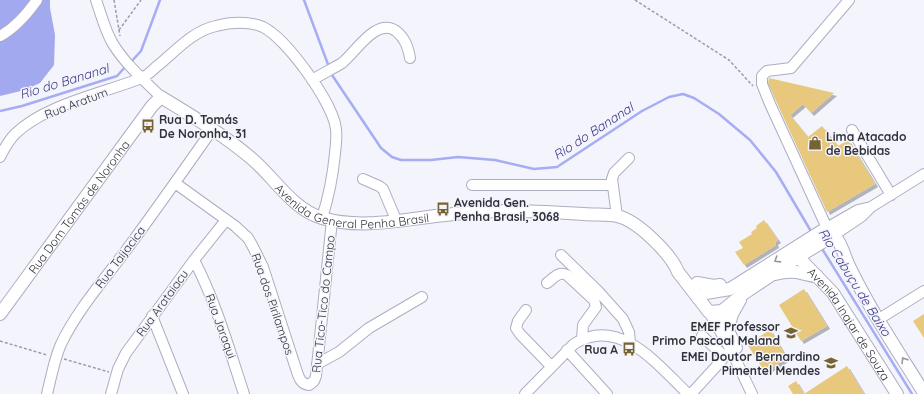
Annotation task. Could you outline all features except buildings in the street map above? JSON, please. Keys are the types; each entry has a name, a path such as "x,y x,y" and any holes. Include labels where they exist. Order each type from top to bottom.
{"main road":[{"name":"Avenida General Penha Brasil","path":"161,97 252,158 296,203 314,215 327,219 359,223 397,222 445,215 488,212 534,212 617,216 638,227 647,234 675,264 682,268 697,283 702,295"},
{"name":"Rua Dom Tomás de Noronha","path":"0,315 145,116 161,97"},
{"path":"770,276 801,255 801,248 827,232"},
{"name":"Avenida Inajar de Souza","path":"827,232 839,240 844,256 855,278 924,393"},
{"path":"714,312 726,308 741,289 810,242"},
{"name":"Avenida Inajar de Souza","path":"801,255 802,261 833,293 897,394"},
{"name":"Avenida General Penha Brasil","path":"675,264 678,272 702,295 714,312"},
{"path":"702,295 730,289 741,289 777,274 800,272 811,276 817,276"},
{"path":"697,283 741,289"},
{"path":"728,328 741,289"}],"street":[{"path":"0,36 13,28 37,0"},
{"name":"Avenida General Penha Brasil","path":"96,0 108,35 119,52 132,70 161,97"},
{"path":"849,0 791,68 767,71 762,76 762,84 770,104 827,232 862,216 871,207 924,174"},
{"name":"Rua Tico-Tico do Campo","path":"142,78 191,38 202,31 214,26 241,23 263,27 277,37 316,78 331,111 337,132 327,219 316,376 314,381 309,385"},
{"path":"316,78 341,63 379,28 386,27 393,29 404,40 409,49 410,58"},
{"name":"Rua Aratum","path":"0,157 14,135 36,119 61,107 142,78"},
{"name":"Rua Taijacica","path":"47,394 56,358 69,329 88,300 126,251 212,130"},
{"path":"852,130 891,195"},
{"path":"617,216 612,179 614,173 629,158"},
{"path":"363,179 379,186 383,190 397,222"},
{"name":"Rua dos Pirilampos","path":"175,183 248,238 263,267 300,381 309,385"},
{"path":"472,185 612,185"},
{"name":"Rua Arataiacu","path":"111,394 116,376 126,353 194,260 226,220"},
{"path":"562,255 598,291 623,319 629,332 630,342"},
{"name":"Rua Jaraqui","path":"194,260 204,278 244,394"},
{"path":"547,284 559,273 563,273 568,275 594,300 596,307 583,325 582,339"},
{"path":"879,319 924,292"},
{"path":"317,364 339,352 368,328 422,297"},
{"path":"526,310 518,321 516,328 551,366"},
{"name":"Avenida General Penha Brasil","path":"714,312 728,328 758,394"},
{"name":"Avenida General Penha Brasil","path":"714,312 752,394"},
{"path":"152,316 183,394"},
{"path":"525,394 567,350 582,339 604,334 630,342 650,358 689,394 722,360 722,354 702,336"},
{"path":"567,350 608,394"}],"path":[{"path":"114,0 119,30 142,0"},
{"path":"635,0 729,60 755,88"},
{"path":"0,341 113,373 116,376"}],"shaded area":[{"path":"0,0 50,0 55,35 54,65 40,83 25,90 0,96"}],"waterway":[{"name":"Rio do Bananal","path":"130,63 141,51 160,0"},
{"name":"Rio do Bananal","path":"304,0 329,67"},
{"name":"Rio do Bananal","path":"0,111 22,106 117,76 126,66"},
{"name":"Rio do Bananal","path":"330,72 381,148 392,157 401,160 431,160 458,157 495,160 534,169 557,167 642,111 669,97 683,94 694,98 719,114 750,140 776,172 812,233"},
{"name":"Rio Cabuçu de Baixo","path":"821,247 912,394"}],"place":[{"name":"Rua D. Tomás De Noronha, 31","path":"148,126"},
{"name":"Lima Atacado de Bebidas","path":"815,143"},
{"name":"Avenida Gen. Penha Brasil, 3068","path":"443,209"},
{"name":"EMEF Professor Primo Pascoal Meland","path":"791,333"},
{"name":"Rua A","path":"629,349"},
{"name":"EMEI Doutor Bernardino Pimentel Mendes","path":"831,363"}]}
